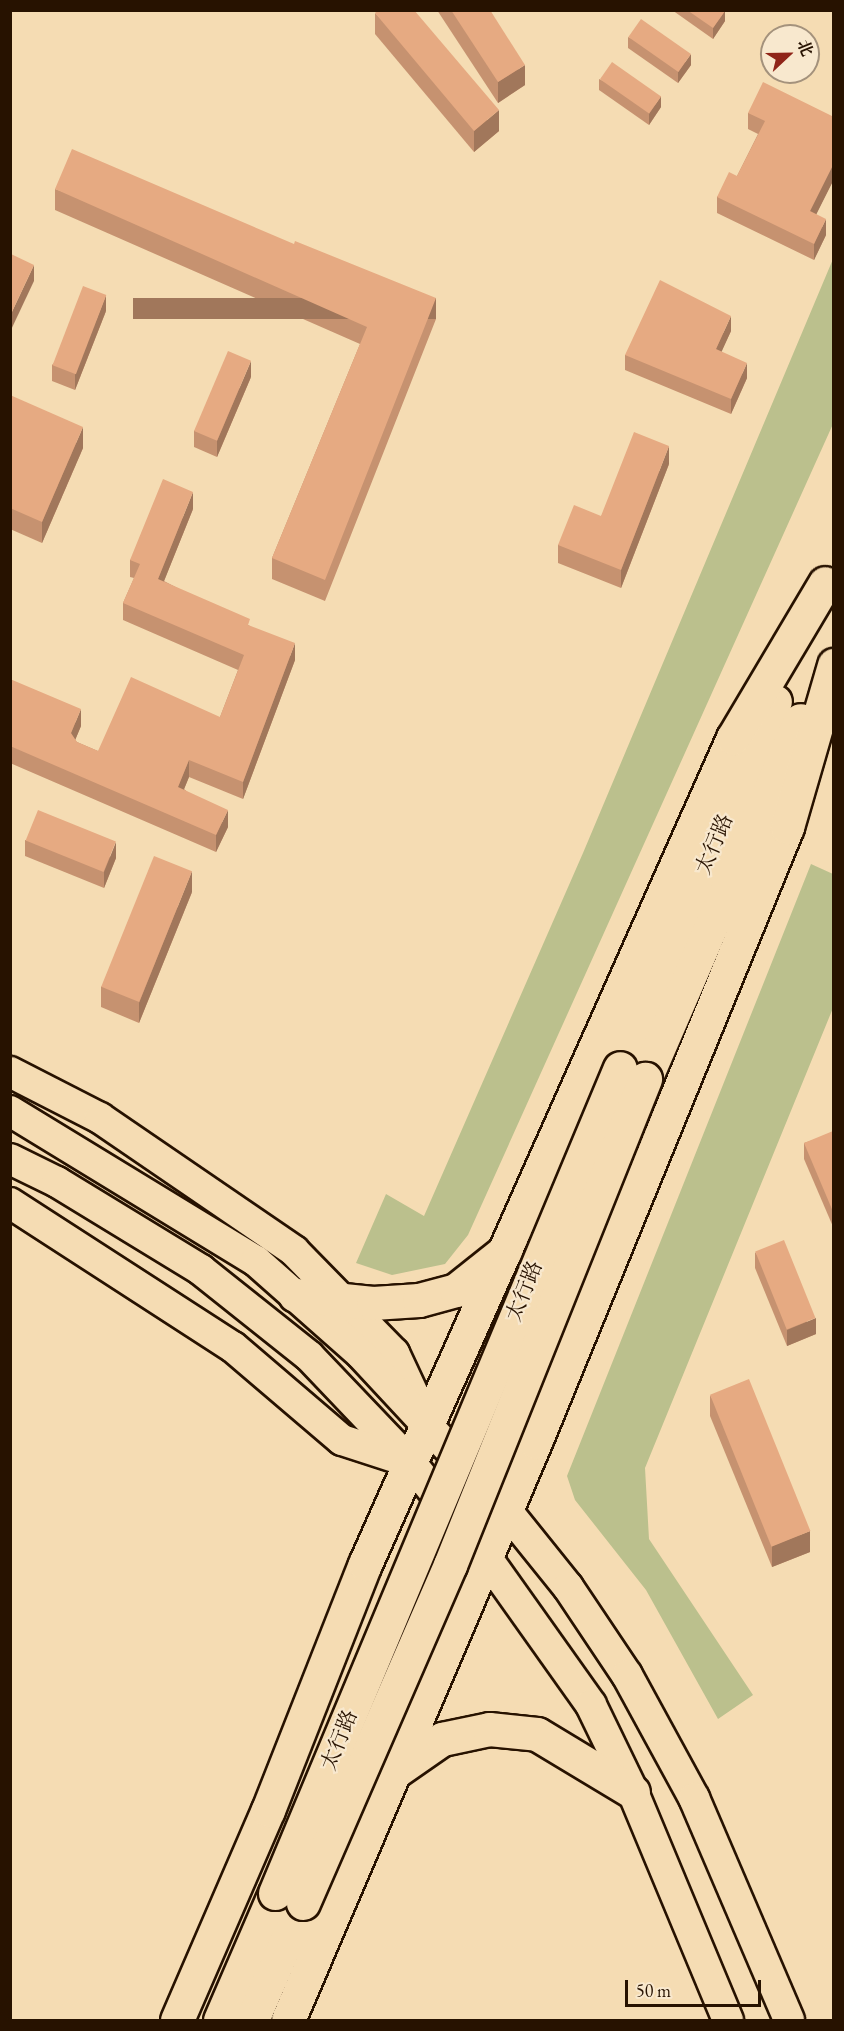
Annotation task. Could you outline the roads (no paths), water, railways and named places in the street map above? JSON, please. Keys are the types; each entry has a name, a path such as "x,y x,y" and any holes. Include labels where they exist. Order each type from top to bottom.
{"highway":[{"name":"太行路","path":"220,2020 289,1898 450,1565 632,1074 829,573"},
{"path":"177,2020 233,1892 365,1564 508,1248 733,738 829,573"},
{"name":"太行路","path":"632,1074 834,642"},
{"path":"288,2020 506,1510 788,828 834,665"},
{"path":"295,1295 343,1301 420,1300 456,1290 508,1248"},
{"path":"393,1773 442,1738 489,1729 537,1734 633,1792"},
{"name":"太行路","path":"252,2020 289,1898"}],"main road":[{"path":"10,1072 100,1118 294,1251 394,1353 428,1425"},
{"path":"10,1111 256,1261 361,1354 506,1510 568,1587 627,1675 694,1798 789,2020"},
{"path":"10,1159 57,1182 201,1270 309,1356 411,1463 486,1557 591,1705 633,1792 728,2020"},
{"path":"10,1203 233,1347 342,1440 411,1463"},
{"path":"160,2020 233,1892"}]}
